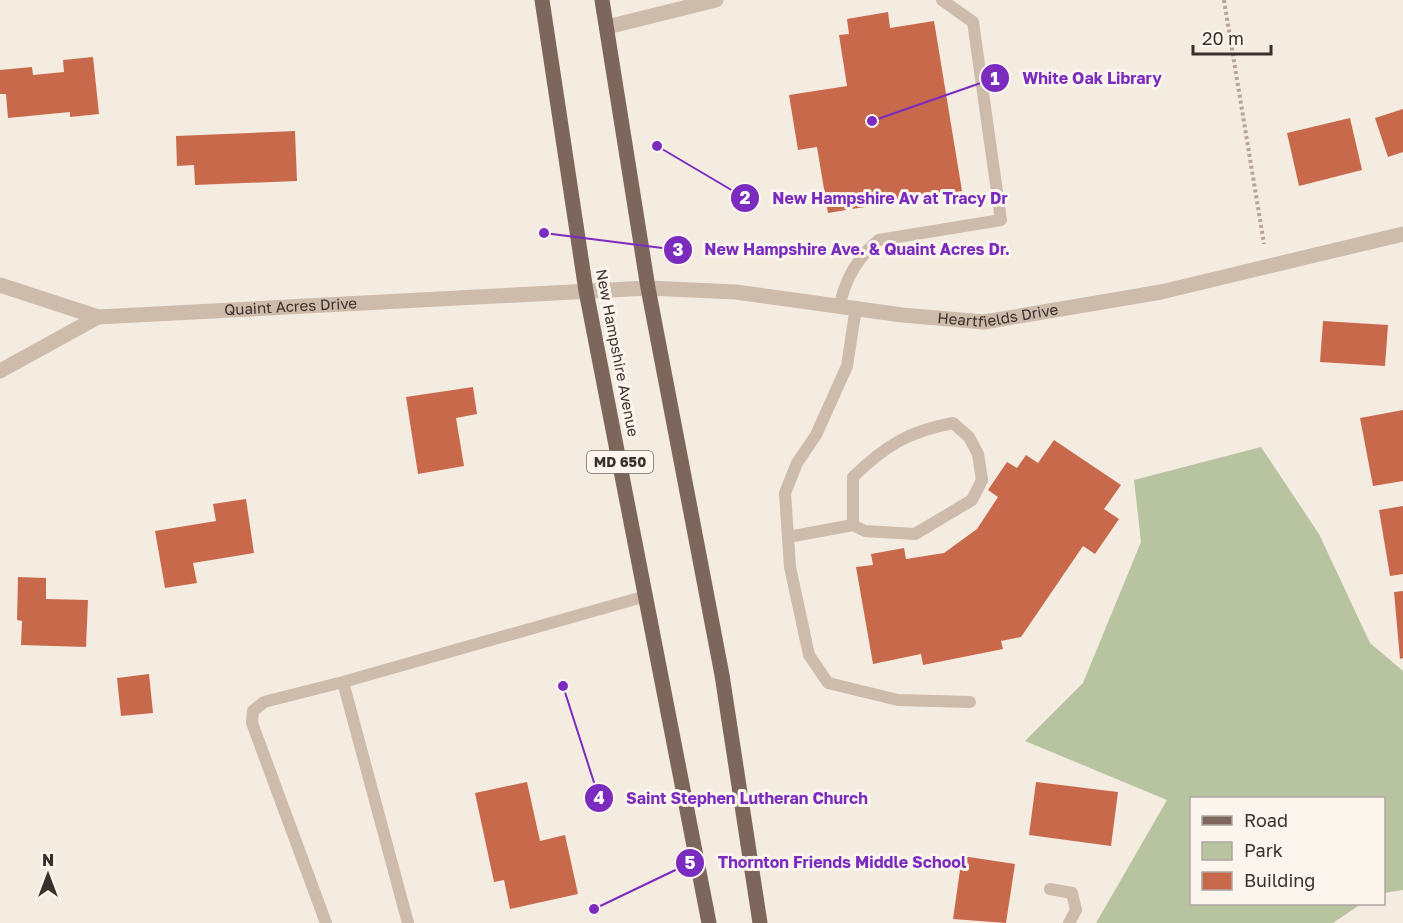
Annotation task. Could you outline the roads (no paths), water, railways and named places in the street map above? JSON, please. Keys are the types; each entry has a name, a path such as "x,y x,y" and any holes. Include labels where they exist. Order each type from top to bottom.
{"main road":[{"name":"New Hampshire Avenue","path":"542,0 586,291 709,923"},
{"path":"602,0 648,288 722,675 760,923"}],"street":[{"path":"607,27 716,0"},
{"name":"Heartfields Drive","path":"586,291 648,288 736,292 902,315 984,322 1161,292 1403,234"},
{"name":"Quaint Acres Drive","path":"0,285 98,317 586,291"},
{"path":"0,371 98,317"}],"lane":[{"path":"840,305 842,291 863,253 879,240 1001,220 973,22 942,0"},
{"path":"856,307 847,366 816,435 797,463 785,493 790,567 810,655 828,683 898,700 970,702"},
{"path":"788,537 853,525 865,531 915,534 972,500 982,480 978,454 969,437 953,423 922,428 878,453 853,477 853,525"},
{"path":"326,923 252,723 253,711 264,702 343,682 646,596"},
{"path":"343,682 408,923"},
{"path":"1050,889 1072,893 1076,910 1069,923"}],"place":[{"name":"White Oak Library","path":"872,121"},
{"name":"New Hampshire Av at Tracy Dr","path":"657,146"},
{"name":"New Hampshire Ave. & Quaint Acres Dr.","path":"544,233"},
{"name":"Saint Stephen Lutheran Church","path":"563,686"},
{"name":"Thornton Friends Middle School","path":"594,909"}]}
